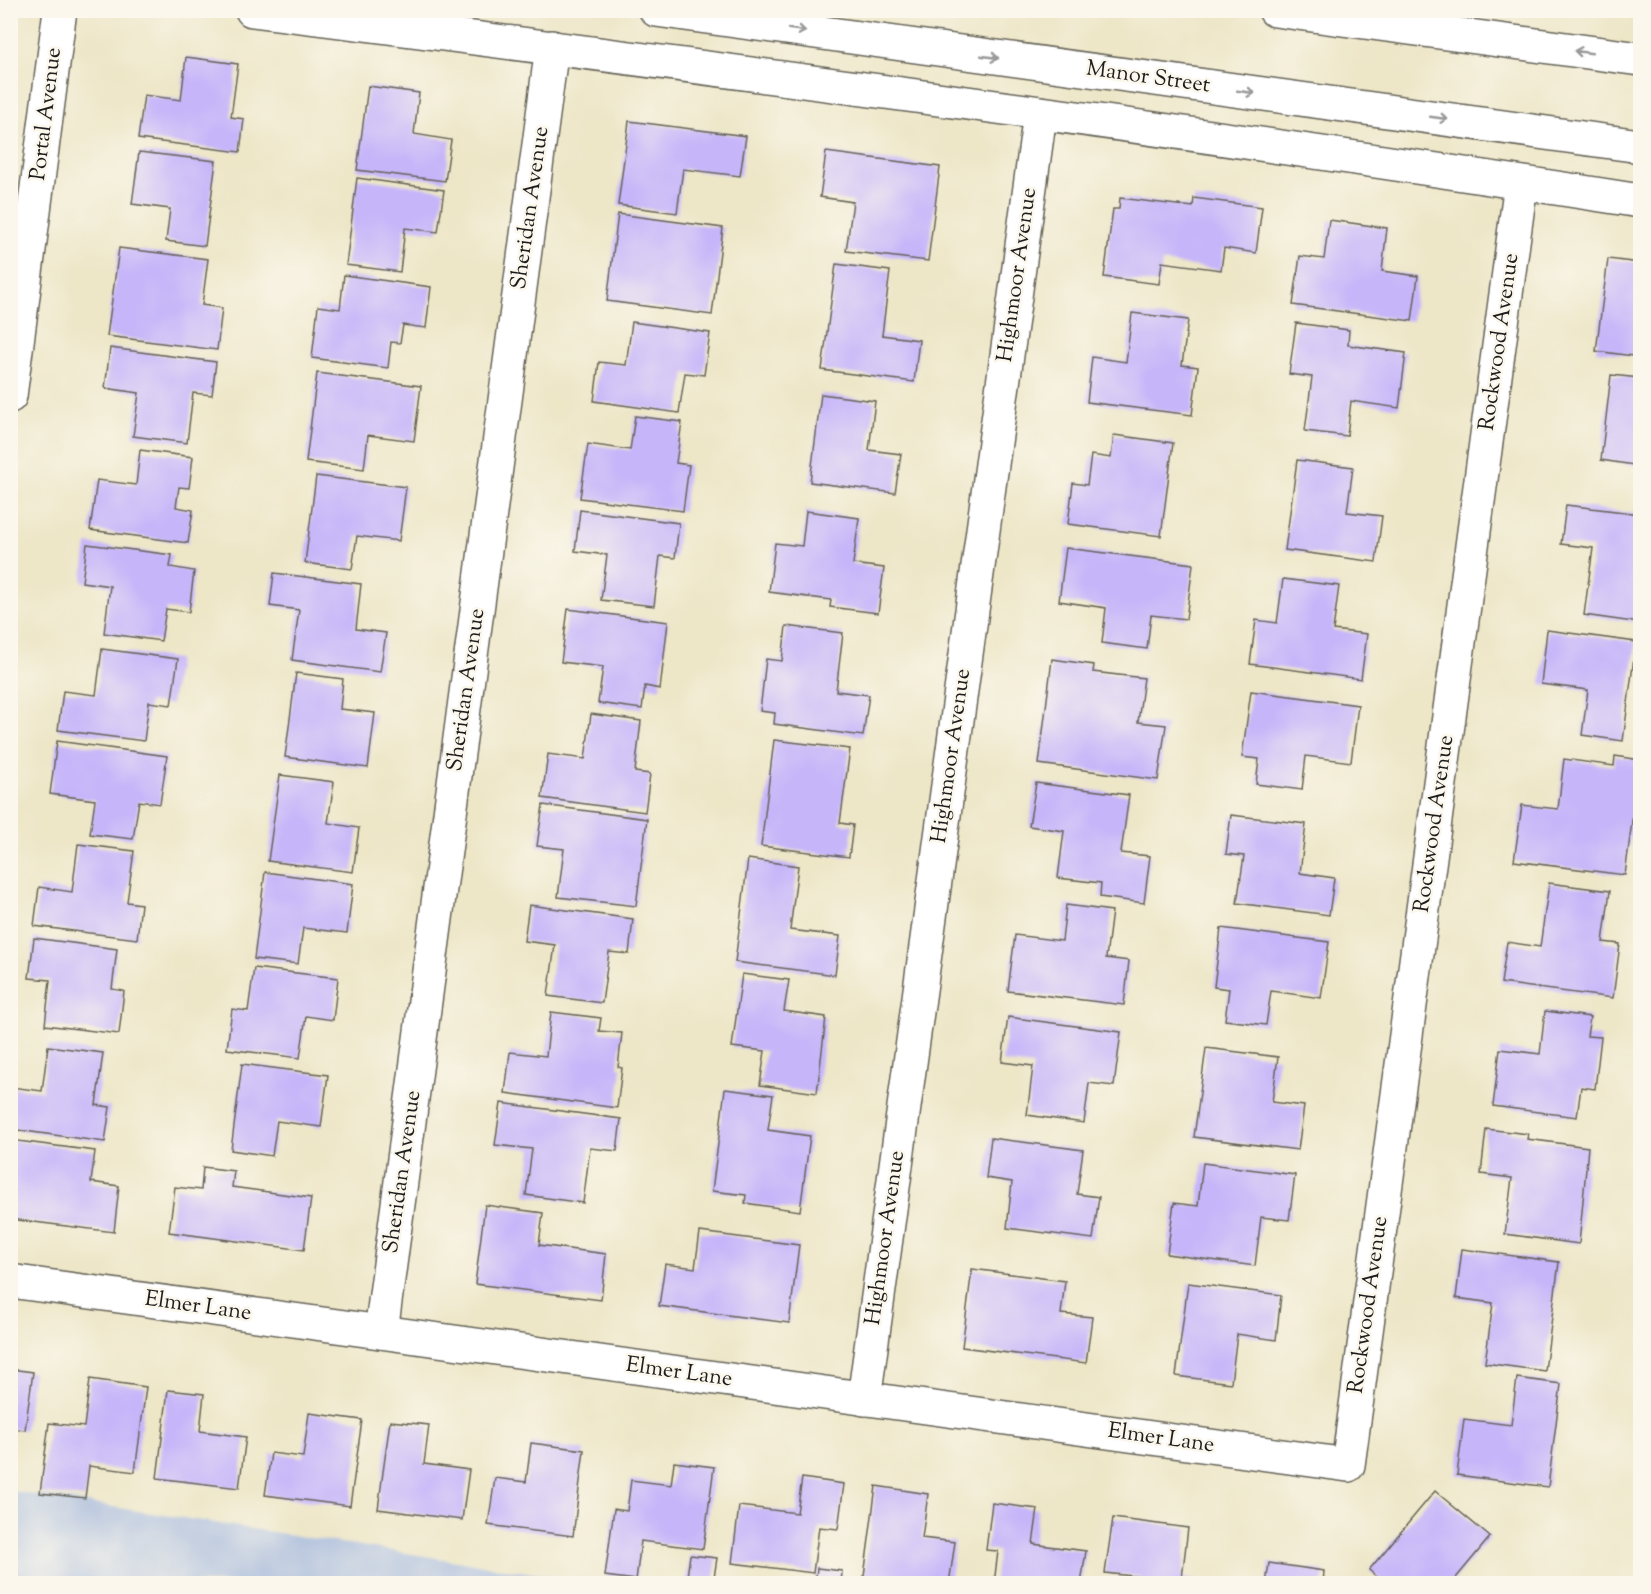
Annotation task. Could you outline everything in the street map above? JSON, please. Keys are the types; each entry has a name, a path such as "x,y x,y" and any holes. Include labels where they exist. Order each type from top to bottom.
{"street":[{"name":"Portal Avenue","path":"10,396 60,10"},
{"path":"252,10 552,47 1040,114 1641,201"},
{"name":"Manor Street","path":"656,10 1641,146"},
{"path":"1275,10 1641,59"},
{"name":"Sheridan Avenue","path":"381,1332 552,47"},
{"name":"Highmoor Avenue","path":"864,1399 1040,114"},
{"name":"Rockwood Avenue","path":"1348,1465 1521,183"},
{"name":"Elmer Lane","path":"10,1281 1348,1465"}],"shaded area":[{"path":"11,1491 595,1583 11,1583"}],"building":[{"path":"186,57 238,64 231,117 244,119 240,152 138,139 144,95 181,100"},
{"path":"368,86 419,93 414,134 451,140 445,181 357,170"},
{"path":"629,121 746,136 740,176 683,169 677,213 618,205"},
{"path":"139,152 216,161 205,246 166,241 170,209 132,204"},
{"path":"826,152 940,167 928,261 846,251 853,202 820,197"},
{"path":"357,178 444,190 438,232 405,228 400,272 346,265"},
{"path":"1120,198 1193,207 1194,198 1262,207 1256,253 1224,248 1221,270 1162,262 1159,284 1104,277 1113,209 1119,209"},
{"path":"618,214 723,228 712,315 607,301"},
{"path":"1329,220 1387,228 1382,271 1418,276 1412,321 1293,305 1300,256 1324,259"},
{"path":"119,248 208,259 202,305 222,308 217,350 107,336"},
{"path":"1608,259 1640,263 1640,357 1596,351"},
{"path":"836,264 890,271 882,335 919,340 914,382 822,370"},
{"path":"344,275 431,287 426,328 403,325 400,343 391,342 388,368 312,358 318,306 340,309"},
{"path":"1132,313 1188,320 1182,365 1198,367 1192,415 1087,402 1092,357 1126,362"},
{"path":"632,322 710,333 704,375 685,373 679,413 594,401 599,362 626,365"},
{"path":"1296,323 1349,330 1348,345 1406,353 1399,408 1351,401 1347,436 1305,431 1312,377 1289,374"},
{"path":"110,348 216,362 212,395 193,393 187,443 133,436 139,393 105,388"},
{"path":"317,373 421,386 414,441 368,435 364,469 306,462"},
{"path":"1611,375 1640,378 1640,466 1601,460"},
{"path":"821,394 875,401 869,450 901,454 895,493 810,482"},
{"path":"635,416 682,422 676,463 689,465 683,511 580,498 588,444 630,450"},
{"path":"1114,435 1173,443 1161,536 1068,524 1073,483 1087,485 1091,455 1111,458"},
{"path":"140,450 193,457 189,488 179,487 176,507 193,510 188,543 90,530 97,480 136,485"},
{"path":"1297,460 1353,467 1347,512 1382,516 1376,562 1285,550"},
{"path":"316,476 406,487 399,541 357,536 352,569 305,563"},
{"path":"1566,505 1640,514 1640,623 1584,615 1593,548 1561,544"},
{"path":"580,510 679,523 675,558 660,556 654,606 601,600 607,555 575,551"},
{"path":"806,511 859,518 853,564 884,568 878,613 830,607 831,600 769,592 775,543 802,546"},
{"path":"87,544 172,555 170,567 194,571 189,612 166,609 161,641 104,633 110,586 82,582"},
{"path":"1066,548 1193,564 1186,619 1151,615 1147,649 1102,643 1106,608 1059,601"},
{"path":"274,573 361,584 356,629 386,633 380,672 292,660 299,610 270,606"},
{"path":"1283,579 1339,586 1333,630 1367,634 1361,679 1250,664 1256,620 1277,623"},
{"path":"568,609 668,622 660,689 645,686 642,709 598,703 603,667 561,662"},
{"path":"786,626 843,633 836,691 869,695 863,736 774,724 775,713 760,711 766,659 782,661"},
{"path":"1547,630 1636,642 1623,741 1582,735 1588,690 1541,684"},
{"path":"102,649 178,659 171,705 149,702 144,741 58,730 63,691 96,695"},
{"path":"1052,659 1094,665 1093,672 1144,678 1138,722 1166,725 1158,780 1039,764"},
{"path":"296,673 343,679 340,709 375,713 368,768 285,757"},
{"path":"1251,691 1358,705 1351,762 1306,756 1302,790 1256,784 1259,759 1242,757"},
{"path":"591,714 641,721 635,772 650,774 645,812 542,798 548,754 585,759"},
{"path":"774,740 850,749 840,823 853,825 849,857 761,846"},
{"path":"57,741 167,756 160,804 139,801 133,839 90,834 95,800 50,794"},
{"path":"1615,756 1640,760 1625,875 1514,861 1522,805 1558,809 1564,759 1614,766"},
{"path":"280,775 334,782 328,823 359,828 353,872 268,861"},
{"path":"1036,783 1129,795 1121,853 1150,856 1144,903 1100,897 1101,883 1058,878 1064,831 1029,826"},
{"path":"543,805 647,819 636,906 558,897 564,849 537,846"},
{"path":"1231,815 1306,824 1300,873 1334,878 1329,915 1237,903 1244,856 1226,854"},
{"path":"78,844 134,851 127,902 141,904 137,939 34,926 39,887 72,892"},
{"path":"748,859 798,866 790,930 840,936 835,975 735,962"},
{"path":"265,872 353,884 347,933 303,928 298,964 254,959"},
{"path":"1549,883 1610,891 1603,942 1620,944 1613,998 1501,983 1507,942 1540,947"},
{"path":"529,905 633,919 629,954 609,952 602,1003 548,996 555,945 524,941"},
{"path":"1066,905 1112,911 1106,958 1129,961 1124,1005 1008,991 1015,935 1062,941"},
{"path":"1221,928 1329,942 1321,998 1271,991 1266,1025 1225,1020 1229,989 1214,987"},
{"path":"34,938 117,949 112,989 124,991 119,1034 45,1025 50,980 29,978"},
{"path":"254,968 338,978 333,1020 306,1016 300,1058 227,1049 232,1009 248,1011"},
{"path":"742,974 789,980 784,1011 826,1017 817,1093 760,1085 765,1051 732,1047"},
{"path":"1545,1011 1590,1017 1587,1036 1601,1037 1595,1089 1581,1087 1577,1117 1493,1106 1500,1049 1540,1054"},
{"path":"551,1012 601,1018 599,1031 622,1033 618,1067 622,1068 617,1108 505,1093 510,1052 546,1056"},
{"path":"1008,1017 1121,1032 1114,1086 1089,1083 1084,1123 1027,1115 1033,1066 1002,1062"},
{"path":"48,1046 103,1053 96,1105 110,1107 105,1142 10,1129 11,1087 42,1091"},
{"path":"1206,1048 1278,1057 1272,1102 1304,1106 1298,1150 1194,1137"},
{"path":"242,1064 328,1075 321,1127 277,1121 272,1156 231,1150"},
{"path":"725,1089 773,1095 768,1130 810,1136 800,1211 745,1203 746,1195 712,1191"},
{"path":"501,1103 621,1119 617,1151 590,1148 583,1203 526,1195 532,1149 495,1145"},
{"path":"1486,1129 1528,1134 1527,1139 1588,1147 1579,1244 1505,1234 1512,1178 1481,1174"},
{"path":"991,1138 1083,1150 1077,1194 1099,1197 1093,1239 1007,1228 1012,1182 986,1178"},
{"path":"10,1140 95,1151 91,1182 119,1186 114,1232 10,1219"},
{"path":"1203,1163 1295,1175 1289,1220 1261,1217 1255,1266 1167,1254 1174,1203 1198,1206"},
{"path":"203,1167 234,1171 232,1187 311,1198 304,1250 169,1232 175,1187 201,1190"},
{"path":"485,1205 543,1213 539,1245 606,1254 601,1300 475,1284"},
{"path":"700,1232 799,1245 789,1323 659,1306 665,1264 695,1268"},
{"path":"1462,1249 1559,1262 1545,1371 1485,1363 1493,1303 1456,1298"},
{"path":"972,1269 1065,1281 1061,1314 1092,1317 1086,1363 962,1347"},
{"path":"1188,1283 1281,1295 1276,1340 1237,1334 1231,1383 1176,1376"},
{"path":"10,1369 33,1372 25,1430 10,1428"},
{"path":"1517,1378 1561,1384 1548,1487 1457,1475 1464,1419 1511,1425"},
{"path":"90,1379 146,1387 135,1472 89,1466 85,1498 40,1493 49,1423 84,1427"},
{"path":"168,1390 204,1394 200,1431 246,1437 239,1488 157,1478"},
{"path":"309,1413 362,1420 350,1506 265,1495 271,1453 303,1457"},
{"path":"390,1421 429,1425 424,1464 469,1470 462,1520 378,1509"},
{"path":"531,1443 584,1450 573,1536 488,1525 495,1478 526,1482"},
{"path":"674,1462 714,1467 703,1549 641,1541 636,1580 605,1576 614,1509 627,1511 631,1480 671,1485"},
{"path":"802,1478 844,1484 838,1529 819,1527 813,1573 732,1563 739,1506 797,1513"},
{"path":"876,1486 928,1494 922,1538 955,1542 949,1584 863,1584"},
{"path":"1435,1491 1490,1537 1451,1584 1385,1584 1369,1570"},
{"path":"992,1503 1038,1509 1033,1544 1086,1551 1081,1584 994,1584 998,1551 986,1550"},
{"path":"1113,1518 1188,1528 1182,1578 1212,1584 1140,1584 1141,1577 1105,1573"},
{"path":"690,1555 717,1558 713,1584 686,1584"},
{"path":"1269,1563 1324,1571 1323,1584 1266,1584"},
{"path":"817,1568 842,1571 841,1584 815,1584"}]}
